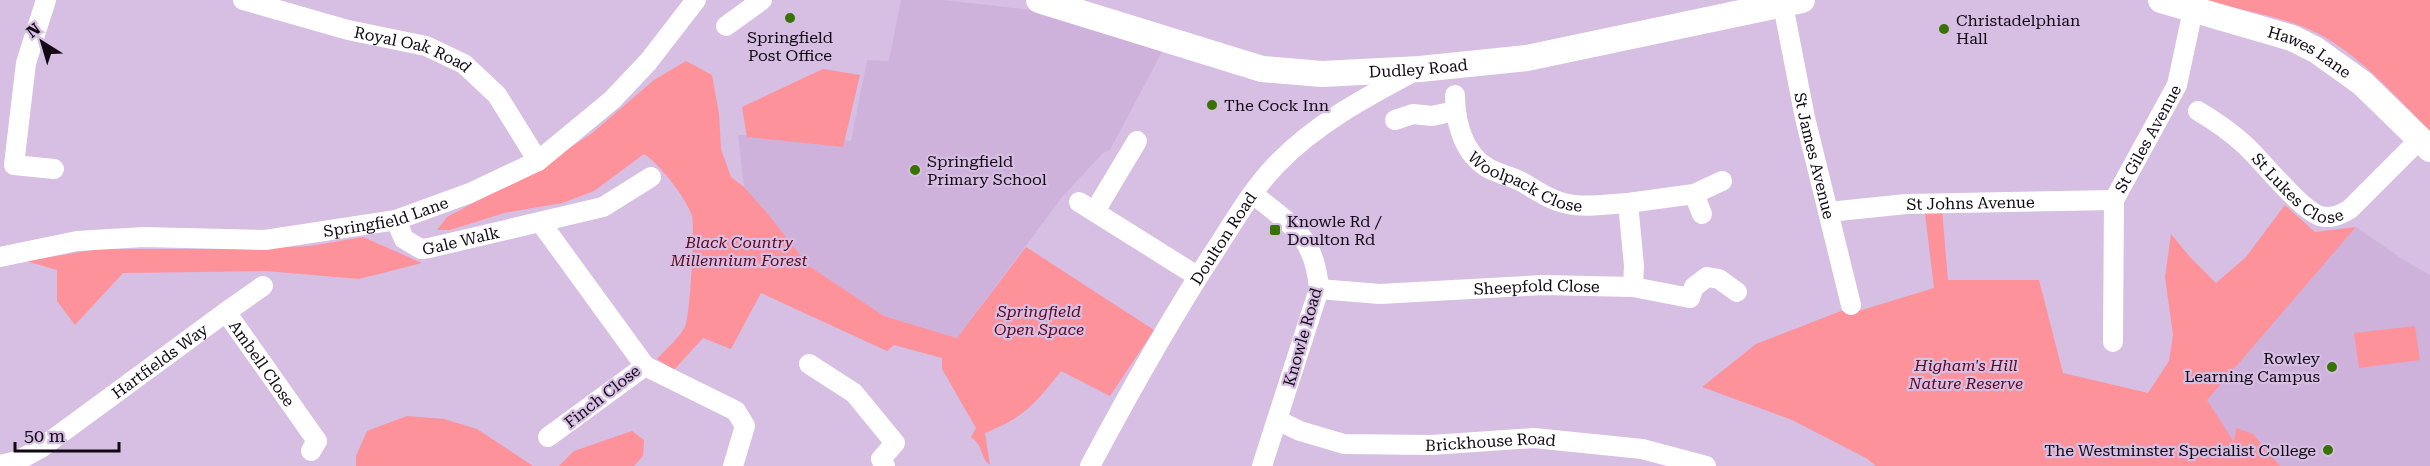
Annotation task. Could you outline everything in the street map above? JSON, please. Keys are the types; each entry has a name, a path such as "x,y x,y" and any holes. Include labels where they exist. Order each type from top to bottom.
{"main road":[{"name":"Dudley Road","path":"1039,0 1262,69 1322,74 1420,69 1527,58 1792,2"},
{"name":"Hawes Lane","path":"2161,0 2292,38 2316,50 2362,83 2425,144"}],"street":[{"path":"45,0 26,63 14,165 54,169"},
{"name":"Royal Oak Road","path":"243,0 348,30 426,46 464,64 497,95 538,161"},
{"name":"Springfield Lane","path":"0,257 77,241 144,237 266,240 396,220 470,193 538,161 612,100 648,62 696,0"},
{"path":"726,26 762,0"},
{"name":"St James Avenue","path":"1792,2 1805,118 1851,305"},
{"name":"St Giles Avenue","path":"2113,342 2114,200 2177,85 2193,10"},
{"name":"Doulton Road","path":"1090,466 1134,383 1197,276 1253,194 1276,165 1318,129 1361,100 1420,69"},
{"name":"Woolpack Close","path":"1395,120 1413,114 1432,116 1455,103 1468,148 1486,168 1518,180 1565,204 1576,206 1628,203 1694,194 1722,181"},
{"name":"St Lukes Close","path":"2198,111 2246,146 2291,193 2317,215 2325,217 2340,215 2350,209 2425,144"},
{"path":"1137,141 1087,207 1197,276"},
{"name":"Gale Walk","path":"396,220 404,239 421,249 603,207 651,177"},
{"name":"Knowle Road","path":"1253,194 1298,231 1307,244 1317,271 1319,290 1262,466"},
{"path":"1694,194 1702,214"},
{"name":"St Johns Avenue","path":"1829,212 1906,204 2114,200"},
{"path":"1628,203 1634,266 1633,287"},
{"name":"Finch Close","path":"541,223 645,366 548,437"},
{"name":"Sheepfold Close","path":"1319,290 1380,294 1543,285 1633,287 1690,298 1694,287 1707,277 1719,279 1737,292"},
{"name":"Ambell Close","path":"263,286 226,312 317,441 311,451"},
{"name":"Hartfields Way","path":"0,465 17,461 41,448 226,312"},
{"path":"809,364 854,393 895,443 881,459 885,466"},
{"path":"645,366 736,411 745,426 733,466"},
{"name":"Brickhouse Road","path":"1277,420 1300,431 1344,444 1431,445 1533,438 1642,449 1706,466"}],"shaded area":[{"name":"Springfield Primary School","path":"901,0 943,0 1031,10 1163,50 1110,150 1103,153 1062,197 957,338 884,316 809,266 744,187 738,135 805,136 851,141 867,60 889,61"},
{"name":"Rowley Learning Campus","path":"2356,227 2405,261 2430,275 2430,466 2249,466 2206,400"}],"green space":[{"path":"2200,0 2430,0 2430,131 2371,72 2331,41 2284,20"},
{"name":"Black Country Millennium Forest","path":"686,61 712,75 719,114 721,149 731,177 744,187 767,213 809,266 884,316 957,338 1026,247 1154,330 1110,396 1061,371 1044,392 1020,415 985,433 990,465 971,437 976,428 942,369 942,358 894,345 887,351 761,293 731,349 703,338 674,370 657,359 679,335 687,320 692,254 692,216 671,182 644,154 594,191 562,203 504,213 450,230 437,230 447,217 537,169 591,134 654,80"},
{"path":"823,69 860,75 843,147 747,137 742,107"},
{"name":"Higham's Hill Nature Reserve","path":"2285,205 2315,232 2356,227 2207,400 2234,442 2236,428 2253,434 2280,466 1876,466 1866,458 1792,420 1702,387 1756,344 1841,311 1862,310 1934,288 1925,213 1942,210 1948,280 2039,280 2063,373 2148,393 2169,361 2173,335 2165,277 2171,234 2216,283 2246,257"},
{"path":"363,237 422,263 359,279 266,271 123,273 75,325 57,301 57,270 26,261 99,249 250,249 310,246"},
{"path":"2415,326 2420,360 2359,368 2354,333"},
{"path":"407,416 444,419 477,429 533,466 356,466 356,456 367,431"},
{"path":"632,431 644,440 643,456 634,466 559,466 574,451"}],"place":[{"name":"Springfield Post Office","path":"790,18"},
{"name":"Christadelphian Hall","path":"1944,29"},
{"name":"The Cock Inn","path":"1212,105"},
{"name":"Springfield Primary School","path":"915,170"},
{"name":"Knowle Rd / Doulton Rd","path":"1275,230"},
{"name":"Rowley Learning Campus","path":"2332,367"},
{"name":"The Westminster Specialist College","path":"2328,450"}],"park label":[{"name":"Springfield Open Space","path":"1039,320"}]}
